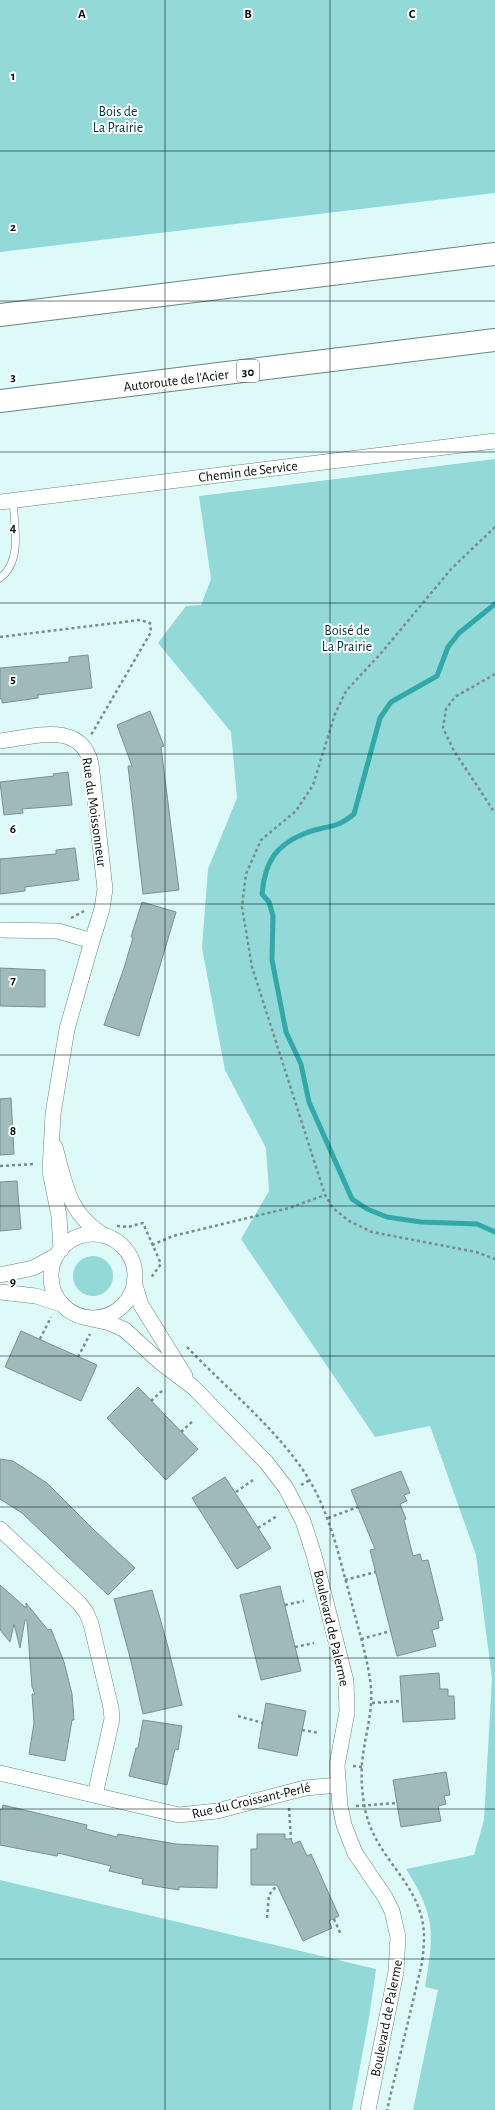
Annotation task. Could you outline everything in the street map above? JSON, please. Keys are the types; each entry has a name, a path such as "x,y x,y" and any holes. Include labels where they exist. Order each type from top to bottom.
{"highway":[{"path":"0,315 495,254"},
{"name":"Autoroute de l'Acier","path":"0,401 495,340"}],"street":[{"name":"Chemin de Service","path":"6,501 495,441"},
{"name":"Rue du Moissonneur","path":"0,741 59,734 67,735 80,743 89,756 105,889 105,898 71,1010 63,1046 55,1100 49,1162 50,1179 59,1216 59,1252"},
{"path":"0,930 47,930 63,932 92,941"},
{"name":"Rue du Moissonneur","path":"52,1136 64,1181 76,1209 90,1227 107,1237"},
{"path":"0,1275 33,1268 59,1252 70,1241 82,1236 94,1235 107,1237 116,1242 130,1258 135,1274 130,1295 122,1307 110,1315 97,1318 83,1317 71,1312 61,1304 36,1296 0,1292"},
{"path":"59,1252 52,1267 51,1280 54,1292 61,1304"},
{"name":"Boulevard de Palerme","path":"134,1282 144,1310 193,1387"},
{"name":"Boulevard de Palerme","path":"83,1317 110,1323 125,1330 160,1362 193,1387 255,1450 281,1480 303,1521 316,1562 346,1681 347,1712 339,1748 338,1785 343,1820 351,1844 361,1863 389,1904 396,1923 398,1937 398,1961 395,1982 368,2110"},
{"path":"0,1529 79,1603 86,1612 91,1624 111,1708 112,1719 95,1795"},
{"name":"Rue du Croissant-Perlé","path":"0,1773 169,1813 190,1815 217,1811 315,1786 338,1785"}],"lane":[{"path":"0,578 8,571 15,554 6,501"}],"path":[{"path":"495,527 452,568 382,652 346,691 335,714 313,785 296,811 261,840 246,874 242,907 252,967 325,1195 333,1208 349,1222 372,1232 476,1252 495,1259"},
{"path":"0,637 140,620 150,623 150,632 91,735"},
{"path":"495,674 455,697 446,709 443,728 454,751 495,813"},
{"path":"67,919 79,915 89,905"},
{"path":"0,1166 35,1164"},
{"path":"152,1245 173,1236 289,1208 325,1195"},
{"path":"145,1228 159,1261"},
{"path":"40,1340 51,1317"},
{"path":"78,1357 90,1334"},
{"name":"Boulevard de Palerme","path":"186,1345 276,1437 310,1480 328,1518 370,1675 372,1703 362,1767 362,1787 365,1805 374,1835 400,1876"},
{"path":"151,1401 164,1389"},
{"path":"181,1432 194,1420"},
{"path":"236,1492 253,1480"},
{"path":"302,1484 310,1480"},
{"path":"328,1518 358,1507"},
{"path":"258,1528 277,1516"},
{"path":"345,1580 376,1572"},
{"path":"285,1605 304,1602"},
{"path":"361,1639 391,1631"},
{"path":"295,1647 314,1643"},
{"path":"372,1703 401,1701"},
{"path":"238,1716 263,1723"},
{"path":"302,1730 319,1733"},
{"path":"353,1766 362,1767"},
{"path":"286,1793 291,1839"},
{"path":"356,1806 397,1803"},
{"path":"267,1918 269,1894 277,1885"},
{"path":"334,1919 340,1935"}],"green space":[{"name":"Bois de La Prairie","path":"0,0 495,0 495,193 0,252"},
{"name":"Boisé de La Prairie","path":"495,459 495,2110 413,2110 438,1990 425,1987 431,1939 428,1913 416,1886 406,1869 474,1855 484,1820 492,1678 476,1555 430,1426 375,1437 241,1239 269,1191 266,1148 225,1070 202,948 208,869 237,798 231,732 158,643 186,606 201,605 211,579 199,496"},
{"path":"97,1256 104,1259 110,1265 113,1276 112,1284 104,1293 97,1296 89,1296 82,1293 74,1284 73,1272 76,1265 85,1257"},
{"path":"0,1880 376,1969 369,2018 352,2110 0,2110"}],"building":[{"path":"88,655 92,688 38,695 38,698 2,703 2,699 0,699 0,668 69,662 69,657"},
{"path":"150,711 164,746 161,747 179,890 143,894 128,766 132,766 117,725"},
{"path":"68,772 72,805 22,809 23,813 4,815 0,782 54,776 53,774"},
{"path":"75,848 79,880 25,887 25,891 0,894 0,859 56,854 56,850"},
{"path":"142,902 176,912 139,1036 104,1025 124,968 133,938 131,937"},
{"path":"0,968 45,970 45,1007 0,1006"},
{"path":"11,1098 14,1154 0,1155 0,1099"},
{"path":"17,1181 21,1229 0,1231 0,1182"},
{"path":"21,1331 97,1365 81,1401 5,1367"},
{"path":"138,1387 198,1449 166,1480 107,1418"},
{"path":"0,1459 13,1461 47,1483 135,1568 108,1595 22,1513 0,1499"},
{"path":"401,1471 410,1493 404,1495 407,1501 400,1504 406,1519 404,1520 413,1556 420,1554 422,1561 428,1560 443,1620 438,1621 439,1628 432,1630 436,1646 397,1656 370,1550 375,1549 351,1490"},
{"path":"225,1477 271,1548 237,1569 192,1498"},
{"path":"0,1585 26,1608 26,1603 48,1630 51,1629 64,1662 72,1694 74,1720 72,1720 65,1761 29,1754 34,1723 32,1694 35,1694 32,1687 27,1620 25,1620 20,1648 14,1624 10,1642 0,1630"},
{"path":"280,1586 301,1671 261,1680 240,1595"},
{"path":"152,1590 182,1705 143,1714 131,1661 114,1599"},
{"path":"439,1673 440,1689 448,1689 448,1696 454,1696 455,1719 403,1722 400,1676"},
{"path":"266,1703 306,1711 297,1756 258,1748"},
{"path":"143,1720 182,1726 178,1750 175,1749 167,1785 129,1776 136,1748 138,1748"},
{"path":"446,1772 450,1795 444,1796 446,1804 438,1806 441,1821 401,1827 393,1780"},
{"path":"3,1805 87,1825 86,1829 117,1837 118,1834 176,1844 218,1846 217,1888 179,1887 179,1890 142,1884 143,1879 109,1871 111,1866 58,1853 57,1856 0,1845 0,1809 2,1810"},
{"path":"257,1834 285,1834 285,1839 291,1839 293,1844 300,1841 307,1856 311,1854 339,1916 329,1921 332,1928 303,1941 277,1885 251,1885 251,1849 257,1849"}],"waterway":[{"path":"495,604 459,633 448,647 437,676 391,702 380,718 354,814 341,823 306,833 295,838 279,849 269,864 263,883 262,894 269,902 273,916 272,960 286,1032 301,1064 309,1102 352,1199 367,1209 387,1217 421,1222 477,1224 495,1232"}]}
